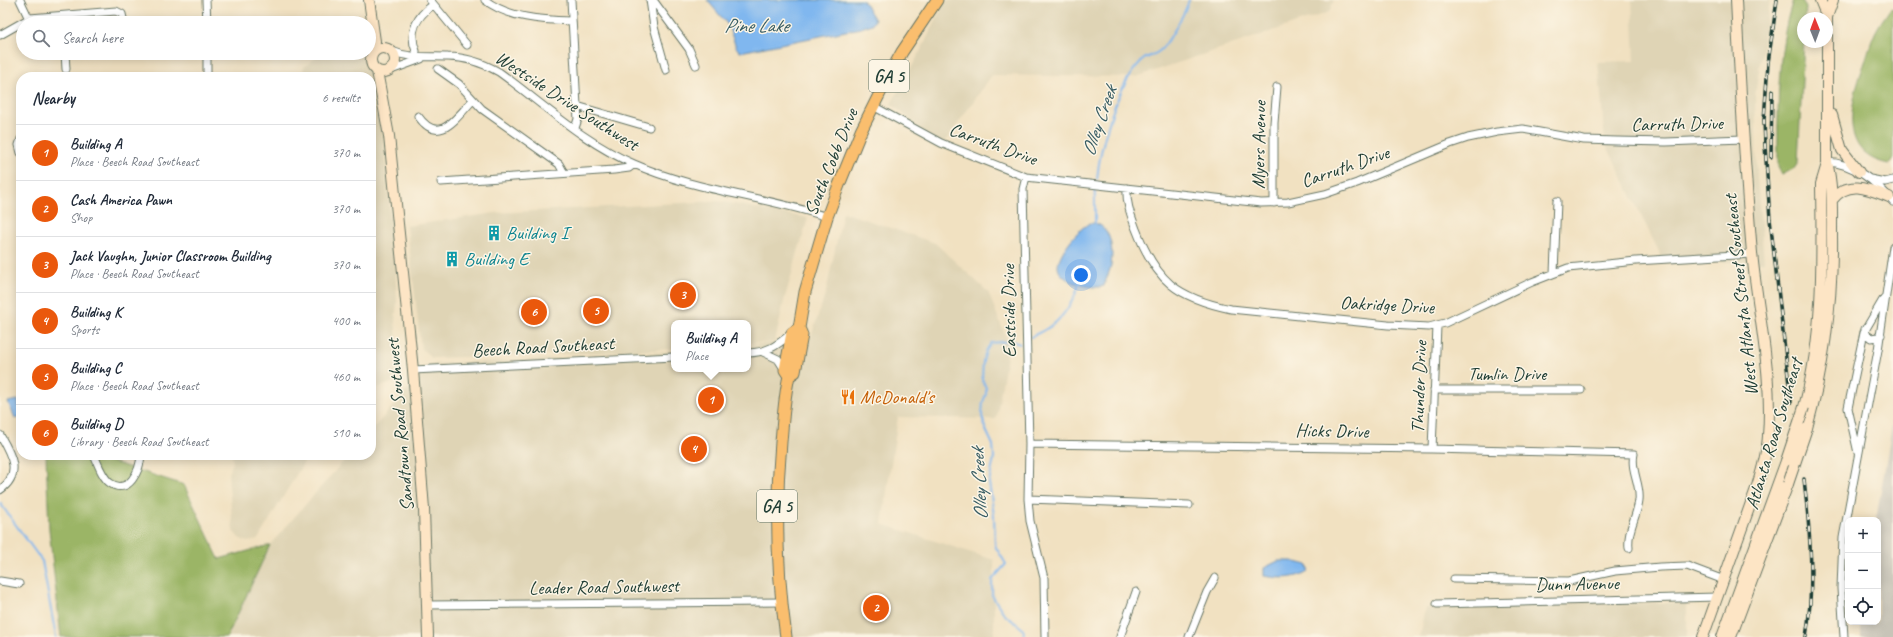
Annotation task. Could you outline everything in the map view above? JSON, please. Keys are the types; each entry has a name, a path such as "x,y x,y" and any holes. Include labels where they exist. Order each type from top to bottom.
{"main road":[{"name":"South Cobb Drive","path":"786,637 778,546 778,494 787,373 795,372 802,335 795,330 827,217 852,152 873,106 902,52 933,1"}],"street":[{"path":"20,0 22,7 28,16"},
{"path":"206,0 207,16"},
{"path":"369,0 372,16"},
{"path":"484,0 503,10 521,15 571,21"},
{"path":"571,0 571,21 578,119 574,128"},
{"path":"650,0 654,26 666,70"},
{"path":"653,0 689,49 696,65"},
{"name":"West Atlanta Street Southeast","path":"1703,637 1757,486 1764,463 1768,437 1769,406 1766,360 1752,254 1743,139 1736,0"},
{"name":"Atlanta Road Southeast","path":"1820,0 1826,12"},
{"name":"Atlanta Road Southeast","path":"1829,12 1833,0"},
{"path":"416,51 413,39 416,24 431,2 467,45"},
{"path":"74,16 116,11 122,14 122,16"},
{"path":"371,11 373,16"},
{"path":"372,60 371,63 385,71 396,62 396,58 390,50 376,21"},
{"path":"0,35 16,28"},
{"path":"376,51 380,48 390,50"},
{"name":"Atlanta Road Southeast","path":"1722,637 1786,461 1804,407 1812,377 1819,333 1821,302 1821,184 1827,162 1828,48"},
{"name":"Westside Drive Southwest","path":"390,50 407,56 460,58 491,67 574,128 604,148 634,164 681,180 827,217"},
{"name":"Westside Drive Southwest","path":"385,71 427,57"},
{"path":"65,60 66,69"},
{"path":"207,60 207,72"},
{"path":"438,69 459,84 472,100 559,164 564,173"},
{"name":"Sandtown Road Southwest","path":"385,71 386,114 413,370 422,479 428,637"},
{"name":"Myers Avenue","path":"1274,203 1274,123 1276,87"},
{"path":"1828,95 1838,140 1842,150 1859,172"},
{"path":"418,116 429,128 438,130 450,123 472,100"},
{"path":"576,106 649,126"},
{"name":"Carruth Drive","path":"873,106 941,143 1026,177 1247,202 1274,203 1325,194 1357,183 1450,144 1468,138 1497,132 1523,129 1584,140 1666,142 1743,139"},
{"path":"1827,162 1840,162 1859,172 1891,199"},
{"name":"Atlanta Road Southeast","path":"1731,637 1788,484 1807,428 1821,375 1831,306 1832,182 1827,162"},
{"path":"442,182 614,170 629,168 634,164"},
{"name":"Eastside Drive","path":"1026,177 1023,189 1029,444 1028,499 1030,521 1044,578 1045,637"},
{"path":"1868,179 1885,182 1893,180"},
{"path":"1832,200 1841,191 1858,186 1891,199"},
{"name":"Oakridge Drive","path":"1128,188 1127,204 1143,247 1165,278 1177,290 1195,300 1231,309 1388,325 1437,326 1554,273 1592,264 1752,254"},
{"path":"1554,273 1557,201"},
{"path":"1844,637 1841,588 1842,550 1881,335 1884,315 1884,298 1893,247"},
{"path":"1858,458 1856,437 1850,422 1848,408 1865,329 1884,298"},
{"name":"Thunder Drive","path":"1432,449 1437,326"},
{"path":"1865,329 1866,334 1872,338 1878,338 1881,335"},
{"path":"751,353 763,352 777,345 795,330"},
{"path":"763,352 778,359 787,373"},
{"name":"Beech Road Southeast","path":"413,370 671,357"},
{"name":"Tumlin Drive","path":"1434,390 1581,390"},
{"path":"0,435 11,454 13,466 10,479 0,490"},
{"name":"Hicks Drive","path":"1029,444 1432,449 1634,454 1633,468 1639,486 1639,499 1628,539 1629,548"},
{"path":"96,460 106,479 110,483 121,486 128,484 136,474 140,460"},
{"path":"1028,499 1189,505"},
{"path":"1454,579 1569,581 1615,571 1688,566 1724,580"},
{"path":"1189,637 1207,592 1215,578"},
{"path":"0,581 20,584"},
{"path":"1120,637 1136,592"},
{"name":"Dunn Avenue","path":"1437,604 1718,597"},
{"name":"Leader Road Southwest","path":"427,605 782,602"}],"shaded area":[{"path":"946,0 1334,0 1329,12 1136,77 992,75 942,146 891,104 920,52"},
{"path":"1632,0 1770,0 1755,95 1757,179 1764,262 1664,262 1605,142 1598,62 1635,61"},
{"path":"313,60 367,60 369,70 371,72 302,72 304,67"},
{"path":"376,88 384,142 395,266 397,303 395,320 398,352 395,358 396,382 376,388"},
{"path":"718,201 808,218 785,297 775,342 751,344 751,320 671,320 671,349 432,358 421,348 407,226 495,213"},
{"path":"843,212 935,243 988,292 1009,345 996,419 898,417 882,524 994,560 994,637 227,637 270,545 345,460 376,460 376,425 430,364 572,358 671,351 671,372 751,372 751,345 810,340 826,292"},
{"path":"1893,420 1893,637 1861,637 1861,625 1881,625 1881,517 1877,517"},
{"path":"233,460 305,460 258,539 247,542 239,538 233,531 228,473 233,463"},
{"path":"1579,602 1687,603 1687,637 1419,637 1425,608"}],"green space":[{"path":"1793,0 1802,0 1806,8 1806,12 1797,12 1797,48 1804,48 1798,162 1793,169 1782,175 1778,167 1779,83 1783,41"},
{"path":"1893,8 1893,158 1889,164 1872,158 1861,149 1854,137 1852,123 1856,92 1871,43 1880,24 1890,9"},
{"path":"46,460 106,460 184,485 219,559 270,545 227,637 61,637 49,529"}],"water":[{"name":"Pine Lake","path":"707,0 863,0 875,20 872,24 861,28 740,52 736,47 728,25"},
{"path":"1090,223 1097,224 1106,231 1112,251 1110,270 1104,286 1099,287 1084,286 1070,281 1064,277 1058,267 1061,255 1070,242 1080,230"},
{"path":"16,400 16,418 15,418 8,402"},
{"path":"1278,561 1292,561 1307,565 1309,571 1298,576 1287,578 1264,576 1264,568"}],"waterway":[{"name":"Olley Creek","path":"1097,179 1105,136 1121,91 1139,63 1158,52 1166,43 1180,20 1189,0"},
{"name":"Olley Creek","path":"1095,190 1095,223"},
{"name":"Olley Creek","path":"1031,337 1052,325 1062,316 1071,304 1079,284"},
{"name":"Olley Creek","path":"1020,344 1012,341 991,343 986,351 983,361 982,379 986,388 986,394 983,402 982,416 985,428 993,445 994,458 989,483 994,515 995,546 1006,564 992,580 992,595 1005,615 1022,628 1024,632 1023,637"},
{"path":"0,503 42,561 56,637"}],"railway":[{"path":"1777,0 1768,63 1764,120 1770,219 1791,402"},
{"path":"1771,157 1772,91"},
{"path":"1804,479 1811,558 1809,617 1806,637"}],"place":[{"name":"Building I","path":"494,233"},
{"name":"Building E","path":"452,259"},
{"name":"Jack Vaughn, Junior Classroom Building","path":"683,295"},
{"name":"Building C","path":"596,311"},
{"name":"Building D","path":"534,312"},
{"name":"McDonald's","path":"848,397"},
{"name":"Building A","path":"711,400"},
{"name":"Building K","path":"694,449"},
{"name":"Cash America Pawn","path":"876,608"}]}
